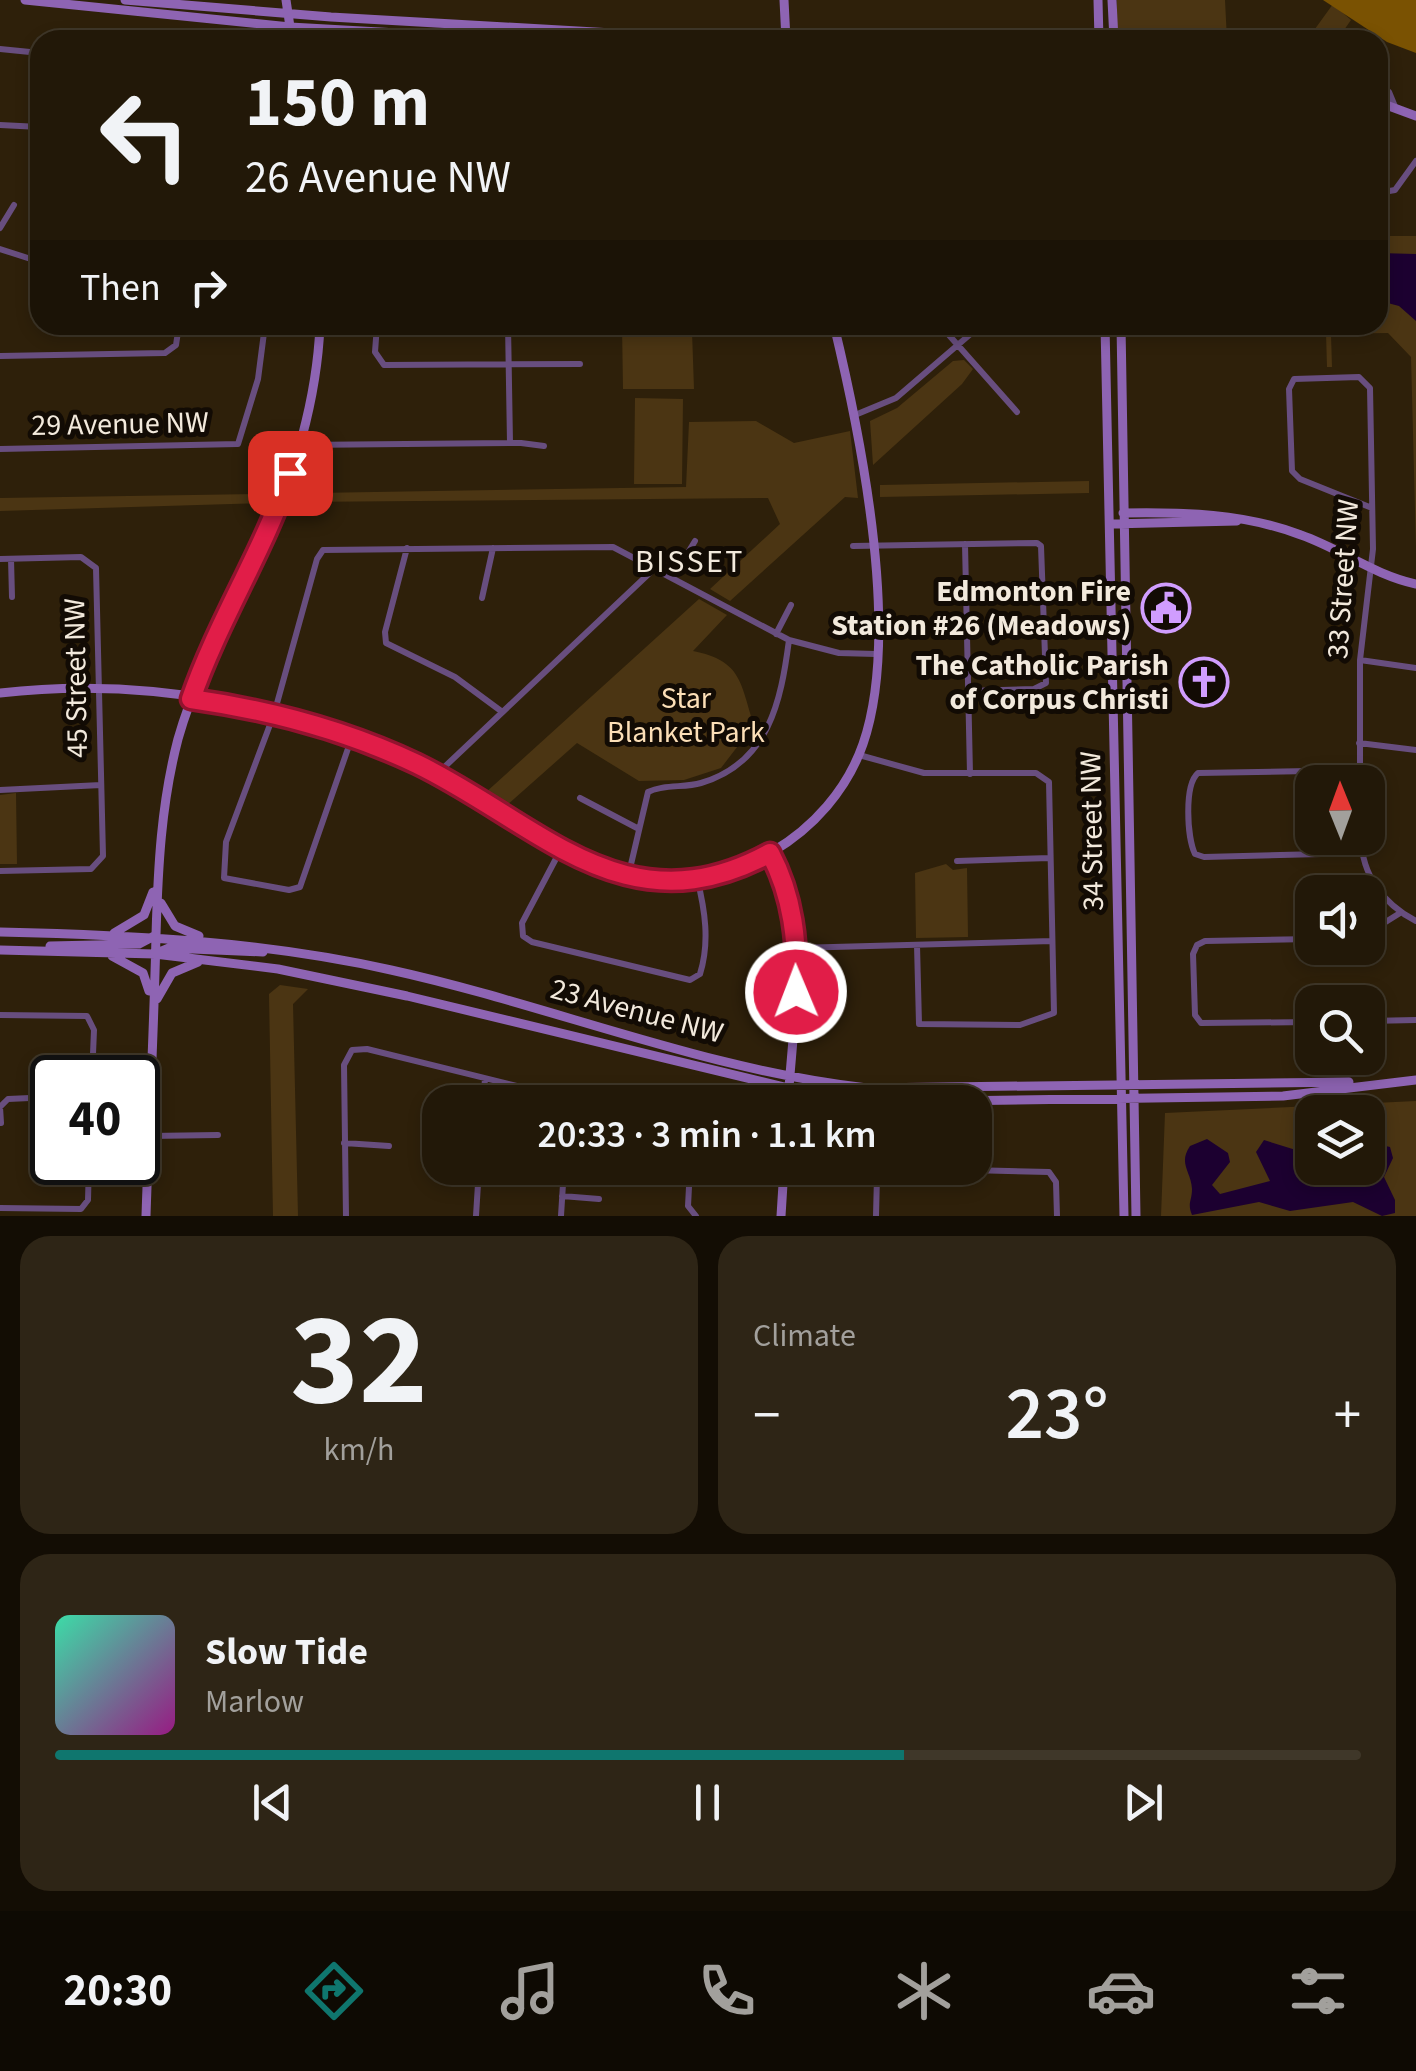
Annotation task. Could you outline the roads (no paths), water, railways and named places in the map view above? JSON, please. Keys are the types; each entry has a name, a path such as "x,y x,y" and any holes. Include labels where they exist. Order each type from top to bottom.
{"main road":[{"path":"25,0 344,30"},
{"path":"125,0 563,30"},
{"path":"286,0 290,30"},
{"path":"784,0 786,30"},
{"path":"1098,0 1100,30"},
{"path":"1112,0 1114,30"},
{"path":"1388,106 1416,116"},
{"path":"152,1055 157,880 167,793 191,699 223,621 262,546 299,446 319,361 320,335"},
{"path":"0,692 99,689 191,699 274,714 352,737 437,774 560,851 628,877 697,878 730,871 770,853 819,816 859,755 874,700 872,546 855,416 836,335"},
{"name":"34 Street NW","path":"1105,335 1124,1216"},
{"name":"34 Street NW","path":"1121,335 1136,1216"},
{"path":"1110,519 1210,513 1302,535 1369,569 1416,584"},
{"path":"770,853 786,883 796,948 789,1085"},
{"path":"105,934 135,923 144,915 157,880"},
{"path":"157,880 162,912 175,926 216,942"},
{"name":"23 Avenue NW","path":"0,932 156,935 296,951 430,979 790,1076 891,1089 1121,1092 1134,1099 1282,1096 1386,1082"},
{"path":"18,950 139,944 156,935"},
{"path":"156,954 169,948 296,951"},
{"name":"23 Avenue NW","path":"0,950 156,954 339,980 776,1085"},
{"path":"106,953 143,973 153,1012"},
{"path":"153,1012 160,989 172,973 206,960"},
{"name":"23 Avenue NW","path":"992,1097 1121,1092 1134,1087 1416,1080"},
{"path":"146,1216 147,1185"},
{"path":"781,1216 783,1185"}],"street":[{"path":"0,49 30,52"},
{"path":"1388,91 1396,109"},
{"path":"0,125 30,126"},
{"path":"1388,189 1398,186 1416,162"},
{"path":"0,228 14,205"},
{"path":"0,249 30,259"},
{"path":"0,356 165,353 174,349 177,335"},
{"name":"29 Avenue NW","path":"0,448 240,443 258,378 264,335"},
{"path":"377,335 378,360 389,365 580,364"},
{"path":"508,335 510,443"},
{"path":"948,335 1017,412"},
{"path":"855,416 896,398 971,335"},
{"name":"33 Street NW","path":"1360,765 1360,660 1372,508 1370,388 1366,380 1299,377 1292,381 1294,474 1372,508"},
{"path":"299,446 544,446"},
{"path":"673,577 695,541"},
{"path":"965,544 970,774"},
{"path":"352,737 302,884 296,889 224,878 223,852 274,714 321,552 608,546 656,567 789,640 839,653 876,654"},
{"path":"853,546 1041,546 1047,676 1044,686 968,691"},
{"path":"408,548 385,632 386,643 455,676 500,710"},
{"path":"482,598 492,548"},
{"name":"45 Street NW","path":"0,870 99,864 102,794 93,561 81,557 11,559"},
{"path":"0,559 11,559 12,597"},
{"path":"437,774 577,634 656,567"},
{"path":"776,634 791,604"},
{"path":"287,620 299,623"},
{"path":"628,877 648,792 707,781 736,765 756,746 778,708 789,640"},
{"path":"1360,660 1416,668"},
{"path":"1359,742 1416,750"},
{"path":"859,755 915,772 1046,776 1054,1013 1020,1025 918,1024 917,945"},
{"path":"1295,772 1194,776 1191,829 1195,854 1204,857 1295,855"},
{"path":"0,790 102,785"},
{"name":"45 Street NW","path":"102,794 112,794"},
{"path":"580,798 637,828"},
{"path":"226,806 238,810"},
{"path":"560,851 522,923 521,934 532,942 696,978 702,969 706,934 697,878"},
{"path":"1363,855 1375,885 1400,912 1416,921"},
{"path":"957,861 1050,858"},
{"path":"1385,922 1400,912"},
{"path":"1295,940 1197,945 1197,1020 1207,1024 1295,1022"},
{"path":"796,948 1052,941"},
{"path":"0,1015 80,1014 90,1018 94,1030 93,1055"},
{"path":"1385,1021 1416,1020"},
{"path":"346,1216 344,1065 349,1052 367,1049 510,1085"},
{"path":"484,1078 484,1085"},
{"path":"1,1123 0,1106 8,1099 30,1098"},
{"path":"160,1136 218,1135"},
{"path":"344,1143 389,1146"},
{"path":"876,1216 876,1179 882,1170 1052,1174 1057,1216"},
{"path":"0,1208 84,1207 86,1185"},
{"path":"476,1216 478,1185"},
{"path":"561,1216 563,1185"},
{"path":"689,1185 688,1210 696,1216"},
{"path":"562,1196 599,1199"}],"place":[{"name":"Edmonton Fire Station #26 (Meadows)","path":"1166,608"},
{"name":"The Catholic Parish of Corpus Christi","path":"1204,682"}],"district":[{"name":"BISSET","path":"690,562"}],"park label":[{"name":"Star Blanket Park","path":"686,715"}]}
